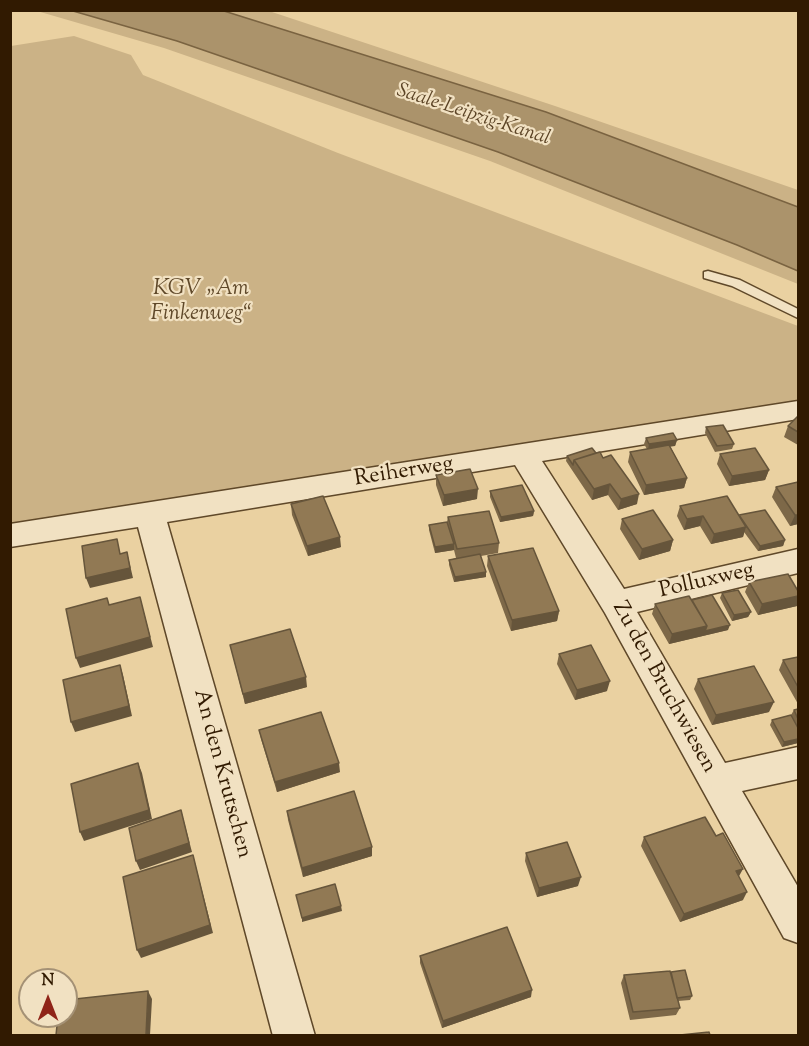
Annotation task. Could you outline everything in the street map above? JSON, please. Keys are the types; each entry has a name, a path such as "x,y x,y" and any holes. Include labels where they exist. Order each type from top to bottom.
{"street":[{"name":"Reiherweg","path":"10,536 796,412"},
{"name":"Zu den Bruchwiesen","path":"523,454 616,604 798,924"},
{"name":"An den Krutschen","path":"149,513 294,1035"},
{"name":"Polluxweg","path":"616,604 798,561"},
{"path":"716,781 798,763"}],"lane":[{"path":"708,275 736,283 798,314"}],"green space":[{"path":"37,11 73,11 177,41 498,152 798,271 798,284 490,161 164,48"},
{"path":"224,11 269,11 555,106 798,190 798,207 546,112"},
{"name":"KGV „Am Finkenweg“","path":"74,36 131,55 143,75 338,153 798,326 798,402 11,525 11,46"}],"water":[{"name":"Saale-Leipzig-Kanal","path":"73,11 224,11 546,112 798,207 798,271 498,152 177,41"}],"building":[{"path":"798,416 798,432 788,426"},
{"path":"723,425 734,444 717,446 706,427"},
{"path":"673,433 677,440 649,444 646,438"},
{"path":"669,445 687,478 646,485 630,452"},
{"path":"592,448 596,453 574,460 573,465 567,456"},
{"path":"755,448 769,470 732,476 720,454"},
{"path":"600,452 603,458 611,455 639,494 621,499 610,484 594,489 574,460"},
{"path":"470,469 478,489 444,495 436,475"},
{"path":"798,482 798,515 795,515 776,487"},
{"path":"522,485 534,511 501,517 490,491"},
{"path":"323,496 340,537 307,546 291,504"},
{"path":"727,496 746,527 714,534 703,516 687,519 680,506"},
{"path":"653,510 673,540 642,549 622,519"},
{"path":"765,510 785,540 760,546 739,515"},
{"path":"489,511 499,543 457,549 448,517"},
{"path":"447,522 454,544 435,547 429,525"},
{"path":"117,539 120,554 127,552 130,568 86,578 82,546"},
{"path":"533,548 559,611 512,620 488,556"},
{"path":"480,554 486,572 455,577 449,560"},
{"path":"788,574 798,591 798,596 762,604 749,582"},
{"path":"738,590 751,612 734,615 722,593"},
{"path":"712,595 730,625 705,631 707,626 692,600"},
{"path":"689,596 707,626 672,634 655,604"},
{"path":"140,597 150,637 76,658 66,609 107,598 109,605"},
{"path":"290,629 306,677 243,694 230,645"},
{"path":"591,645 610,681 577,690 559,654"},
{"path":"798,657 798,687 783,660"},
{"path":"120,665 129,706 71,722 63,680"},
{"path":"754,666 774,702 716,715 698,679"},
{"path":"321,712 339,763 275,782 259,730"},
{"path":"791,715 798,728 798,739 784,742 772,720"},
{"path":"138,763 149,810 80,832 71,784"},
{"path":"354,791 372,847 302,868 287,811"},
{"path":"181,810 189,843 136,861 129,828"},
{"path":"705,817 716,836 723,833 743,869 736,871 747,892 684,914 644,837"},
{"path":"567,842 581,877 539,888 526,853"},
{"path":"193,855 210,925 137,950 123,877"},
{"path":"335,884 341,906 302,918 296,895"},
{"path":"507,927 532,990 443,1021 420,956"},
{"path":"685,970 692,996 677,998 671,972"},
{"path":"670,971 680,1008 633,1012 624,975"},
{"path":"148,991 146,1035 56,1035 57,1028 78,1028 78,999"},
{"path":"709,1032 710,1035 680,1035"}]}
